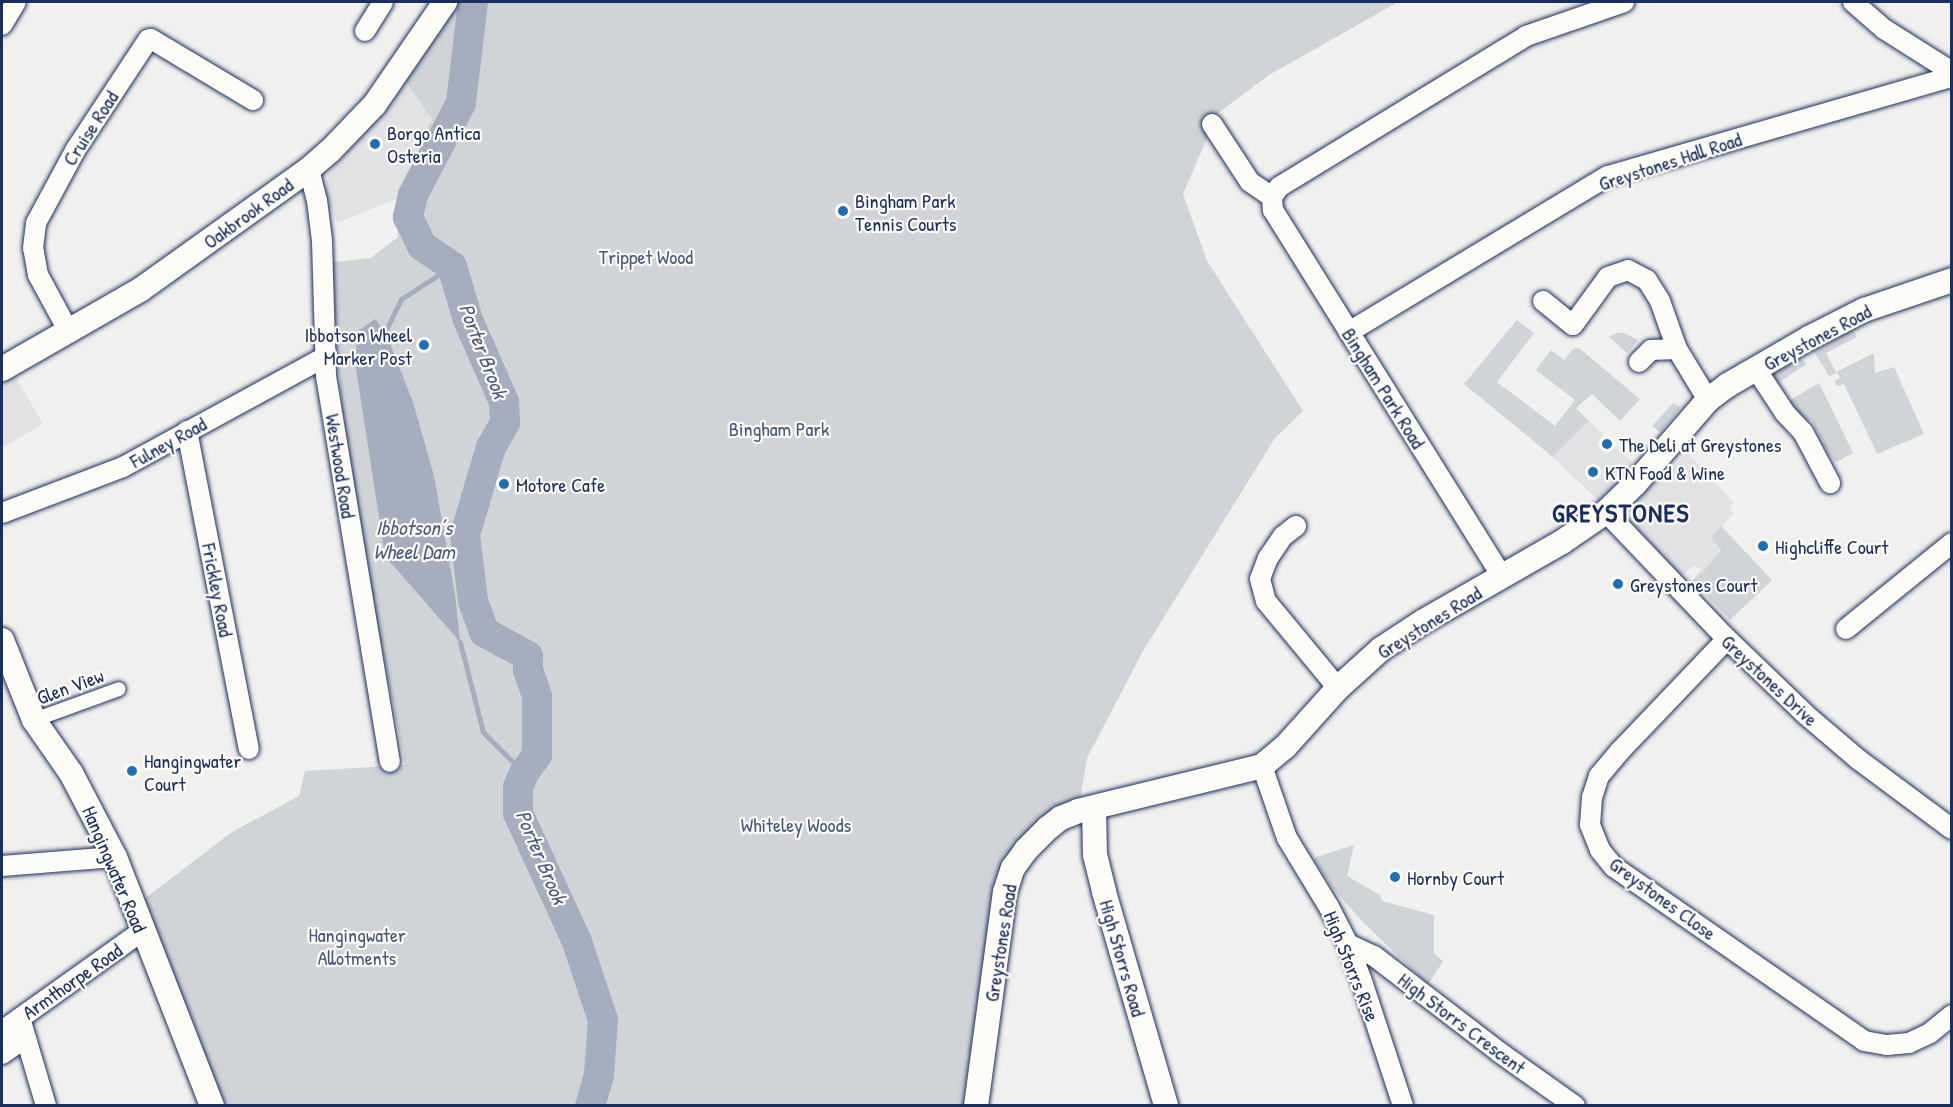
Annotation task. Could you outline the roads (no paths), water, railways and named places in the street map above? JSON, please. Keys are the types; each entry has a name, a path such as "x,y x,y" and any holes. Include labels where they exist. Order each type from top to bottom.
{"street":[{"path":"2,25 16,2"},
{"path":"365,31 383,2"},
{"name":"Oakbrook Road","path":"2,369 140,290 309,169 330,151 375,104 445,2"},
{"path":"1212,124 1250,182 1272,196 1279,187 1526,36 1624,2"},
{"path":"1852,2 1884,29 1952,72"},
{"name":"Cruise Road","path":"69,332 38,275 33,248 36,223 76,148 147,40 152,39 253,100"},
{"name":"Greystones Hall Road","path":"1349,332 1608,176 1952,77"},
{"name":"Westwood Road","path":"309,169 317,200 322,241 326,376 390,762"},
{"name":"Bingham Park Road","path":"1272,196 1273,210 1502,577"},
{"path":"1543,301 1573,325 1608,277 1628,270 1647,280 1660,301 1677,349 1708,400"},
{"name":"Greystones Road","path":"976,1106 1005,892 1013,868 1026,850 1061,818 1262,766 1285,747 1338,688 1381,649 1424,621 1562,542 1606,512 1635,484 1708,400 1756,369 1864,310 1952,280"},
{"path":"1639,362 1651,350 1677,349"},
{"name":"Fulney Road","path":"2,513 123,467 327,356"},
{"path":"1756,369 1785,413 1803,432 1830,483"},
{"name":"Frickley Road","path":"179,436 249,749"},
{"name":"Greystones Drive","path":"1606,512 1727,639 1805,714 1859,760 1952,829"},
{"path":"1296,526 1268,558 1260,579 1266,601 1338,688"},
{"path":"1846,629 1952,543"},
{"name":"Greystones Close","path":"1727,639 1599,776 1592,797 1590,825 1600,850 1614,867 1864,1041 1887,1045 1909,1042 1930,1033 1952,1015"},
{"name":"Hangingwater Road","path":"2,640 34,720 71,774 115,857 212,1106"},
{"name":"Glen View","path":"34,720 119,689"},
{"name":"High Storrs Rise","path":"1262,766 1287,838 1329,907 1348,944 1403,1106"},
{"name":"High Storrs Road","path":"1094,808 1095,855 1166,1106"},
{"path":"2,866 115,857"},
{"name":"Armthorpe Road","path":"2,1031 142,931"},
{"name":"High Storrs Crescent","path":"1348,944 1374,956 1499,1052 1575,1106"},
{"path":"20,1018 46,1106"},
{"path":"2,1054 25,1038"}],"water":[{"name":"Ibbotson’s Wheel Dam","path":"375,319 386,333 413,402 434,476 455,594 460,642 385,556 355,362 358,331"}],"waterway":[{"name":"Porter Brook","path":"473,2 461,103 413,195 408,217 422,246 452,266 468,320 504,402 505,423 491,447 465,535 473,601 484,632 528,656 528,670 537,696 537,755 524,773 518,787 518,813 577,942 603,1020 599,1075 590,1106"},
{"path":"385,332 401,299 452,266"},
{"path":"460,642 483,732 524,773"}],"place":[{"name":"Borgo Antica Osteria","path":"375,144"},
{"name":"Bingham Park Tennis Courts","path":"843,211"},
{"name":"Ibbotson Wheel Marker Post","path":"424,345"},
{"name":"The Deli at Greystones","path":"1607,444"},
{"name":"KTN Food & Wine","path":"1593,472"},
{"name":"Motore Cafe","path":"504,484"},
{"name":"Highcliffe Court","path":"1763,546"},
{"name":"Greystones Court","path":"1618,584"},
{"name":"Hangingwater Court","path":"132,771"},
{"name":"Hornby Court","path":"1395,877"}],"district":[{"name":"GREYSTONES","path":"1621,513"}],"park label":[{"name":"Trippet Wood","path":"646,256"},
{"name":"Bingham Park","path":"779,428"},
{"name":"Whiteley Woods","path":"796,824"},
{"name":"Hangingwater Allotments","path":"357,946"}]}
